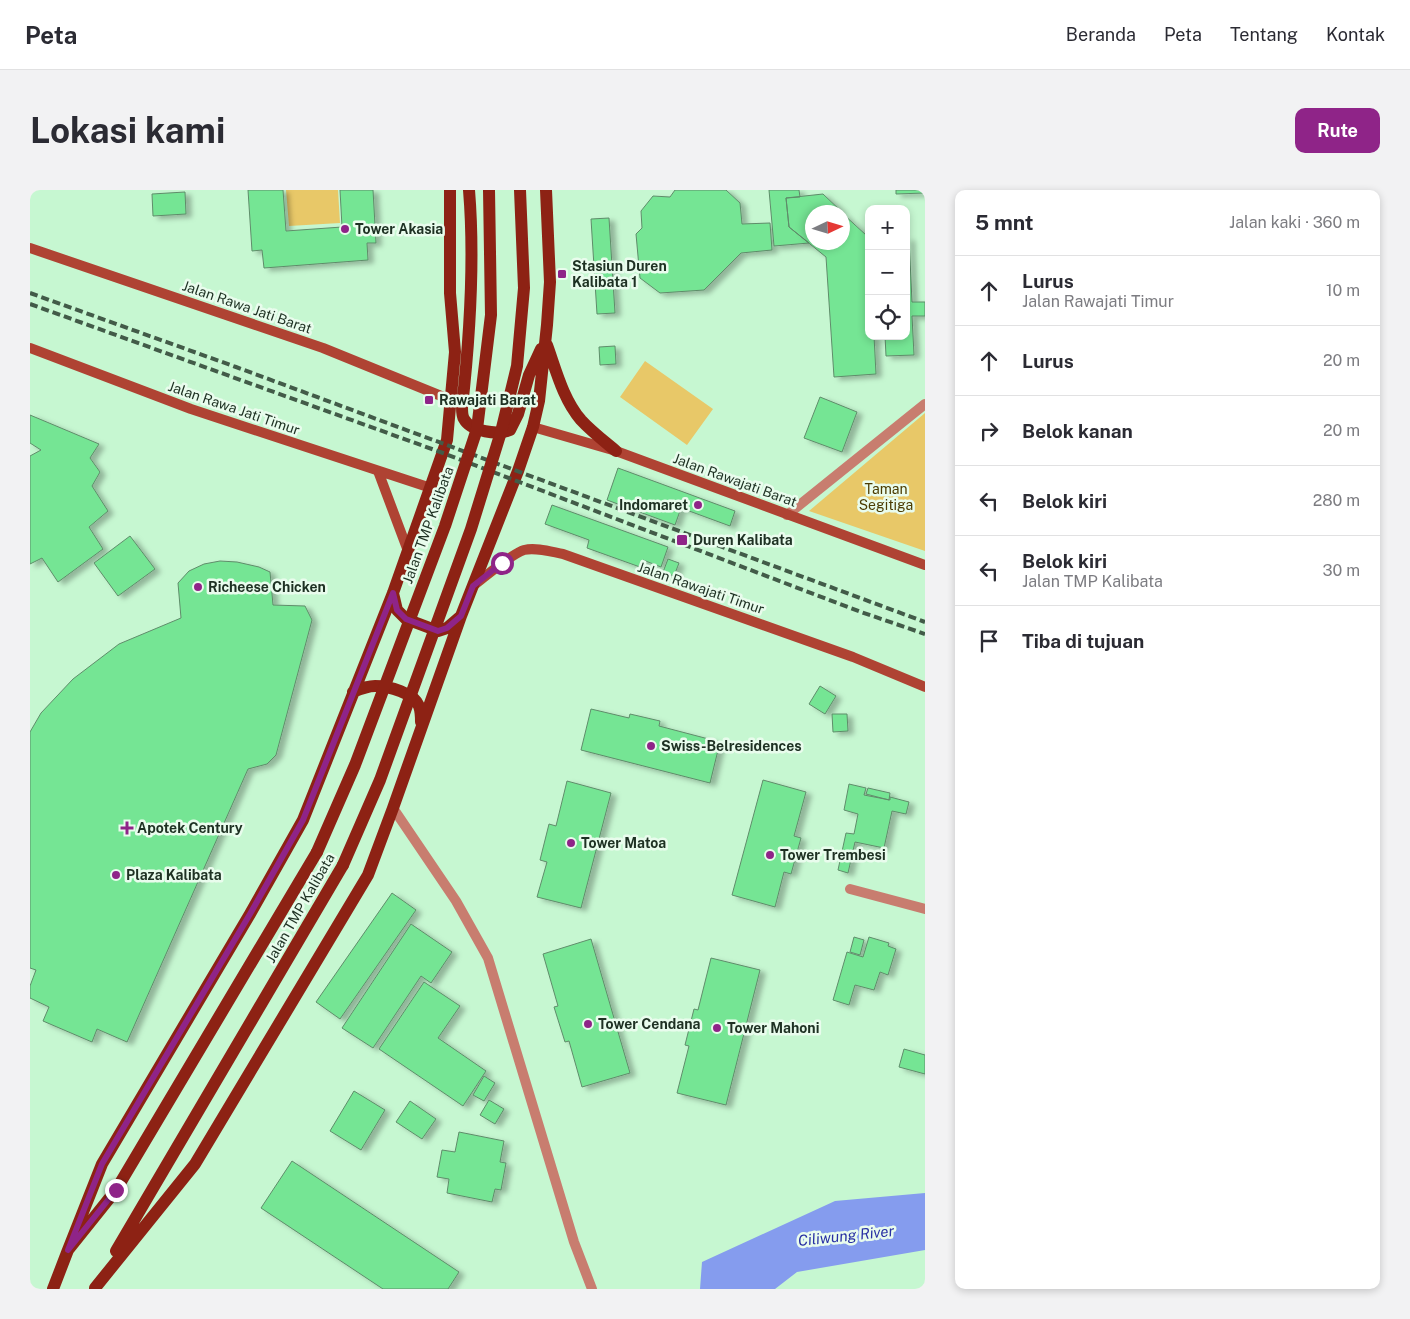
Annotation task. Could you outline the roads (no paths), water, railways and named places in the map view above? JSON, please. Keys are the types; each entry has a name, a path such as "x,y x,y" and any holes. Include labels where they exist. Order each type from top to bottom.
{"main road":[{"path":"68,1250 102,1164 246,922 303,820 393,593 431,488 447,440 455,352 450,292 450,190"},
{"path":"469,190 470,310 462,407 463,418 469,425 501,433 510,430 518,414 529,375 546,340"},
{"name":"Jalan TMP Kalibata","path":"53,1289 68,1250 116,1190 316,852 362,746 445,526 477,428 491,315 489,190"},
{"name":"Jalan TMP Kalibata","path":"94,1288 344,865 380,780 464,548 501,432 517,366 524,288 520,190"},
{"path":"94,1288 195,1164 368,875 461,616 534,427 546,340 550,282 546,190"},
{"path":"546,340 562,388 571,406 589,428 616,451"},
{"path":"393,593 397,610 406,619 438,631 447,628 461,616"},
{"path":"353,692 365,687 384,686 408,695 416,700 420,708 422,727"}],"street":[{"name":"Jalan Rawa Jati Barat","path":"30,248 324,348 451,400"},
{"name":"Jalan Rawa Jati Timur","path":"30,348 196,410 431,488"},
{"path":"788,515 925,404"},
{"name":"Jalan Rawajati Barat","path":"534,427 616,451 925,565"},
{"path":"378,471 408,551"},
{"name":"Jalan Rawajati Timur","path":"473,586 502,563 524,550 563,554 854,657 925,687"},
{"path":"393,808 456,901 488,958 574,1242 592,1289"},
{"path":"850,889 925,908"}],"water":[{"name":"Ciliwung River","path":"925,1193 925,1250 797,1272 775,1289 700,1289 702,1262 835,1201"}],"railway":[{"path":"30,293 236,367 925,622"},
{"path":"30,304 443,453 861,612 925,634"}],"place":[{"name":"Tower Akasia","path":"345,229"},
{"name":"Stasiun Duren Kalibata 1","path":"562,274"},
{"name":"Rawajati Barat","path":"429,400"},
{"name":"Indomaret","path":"698,505"},
{"name":"Duren Kalibata","path":"682,540"},
{"name":"Richeese Chicken","path":"198,587"},
{"name":"Swiss-Belresidences","path":"651,746"},
{"name":"Apotek Century","path":"127,828"},
{"name":"Tower Matoa","path":"571,843"},
{"name":"Tower Trembesi","path":"770,855"},
{"name":"Plaza Kalibata","path":"116,875"},
{"name":"Tower Cendana","path":"588,1024"},
{"name":"Tower Mahoni","path":"717,1028"}],"park label":[{"name":"Taman Segitiga","path":"886,498"}]}
